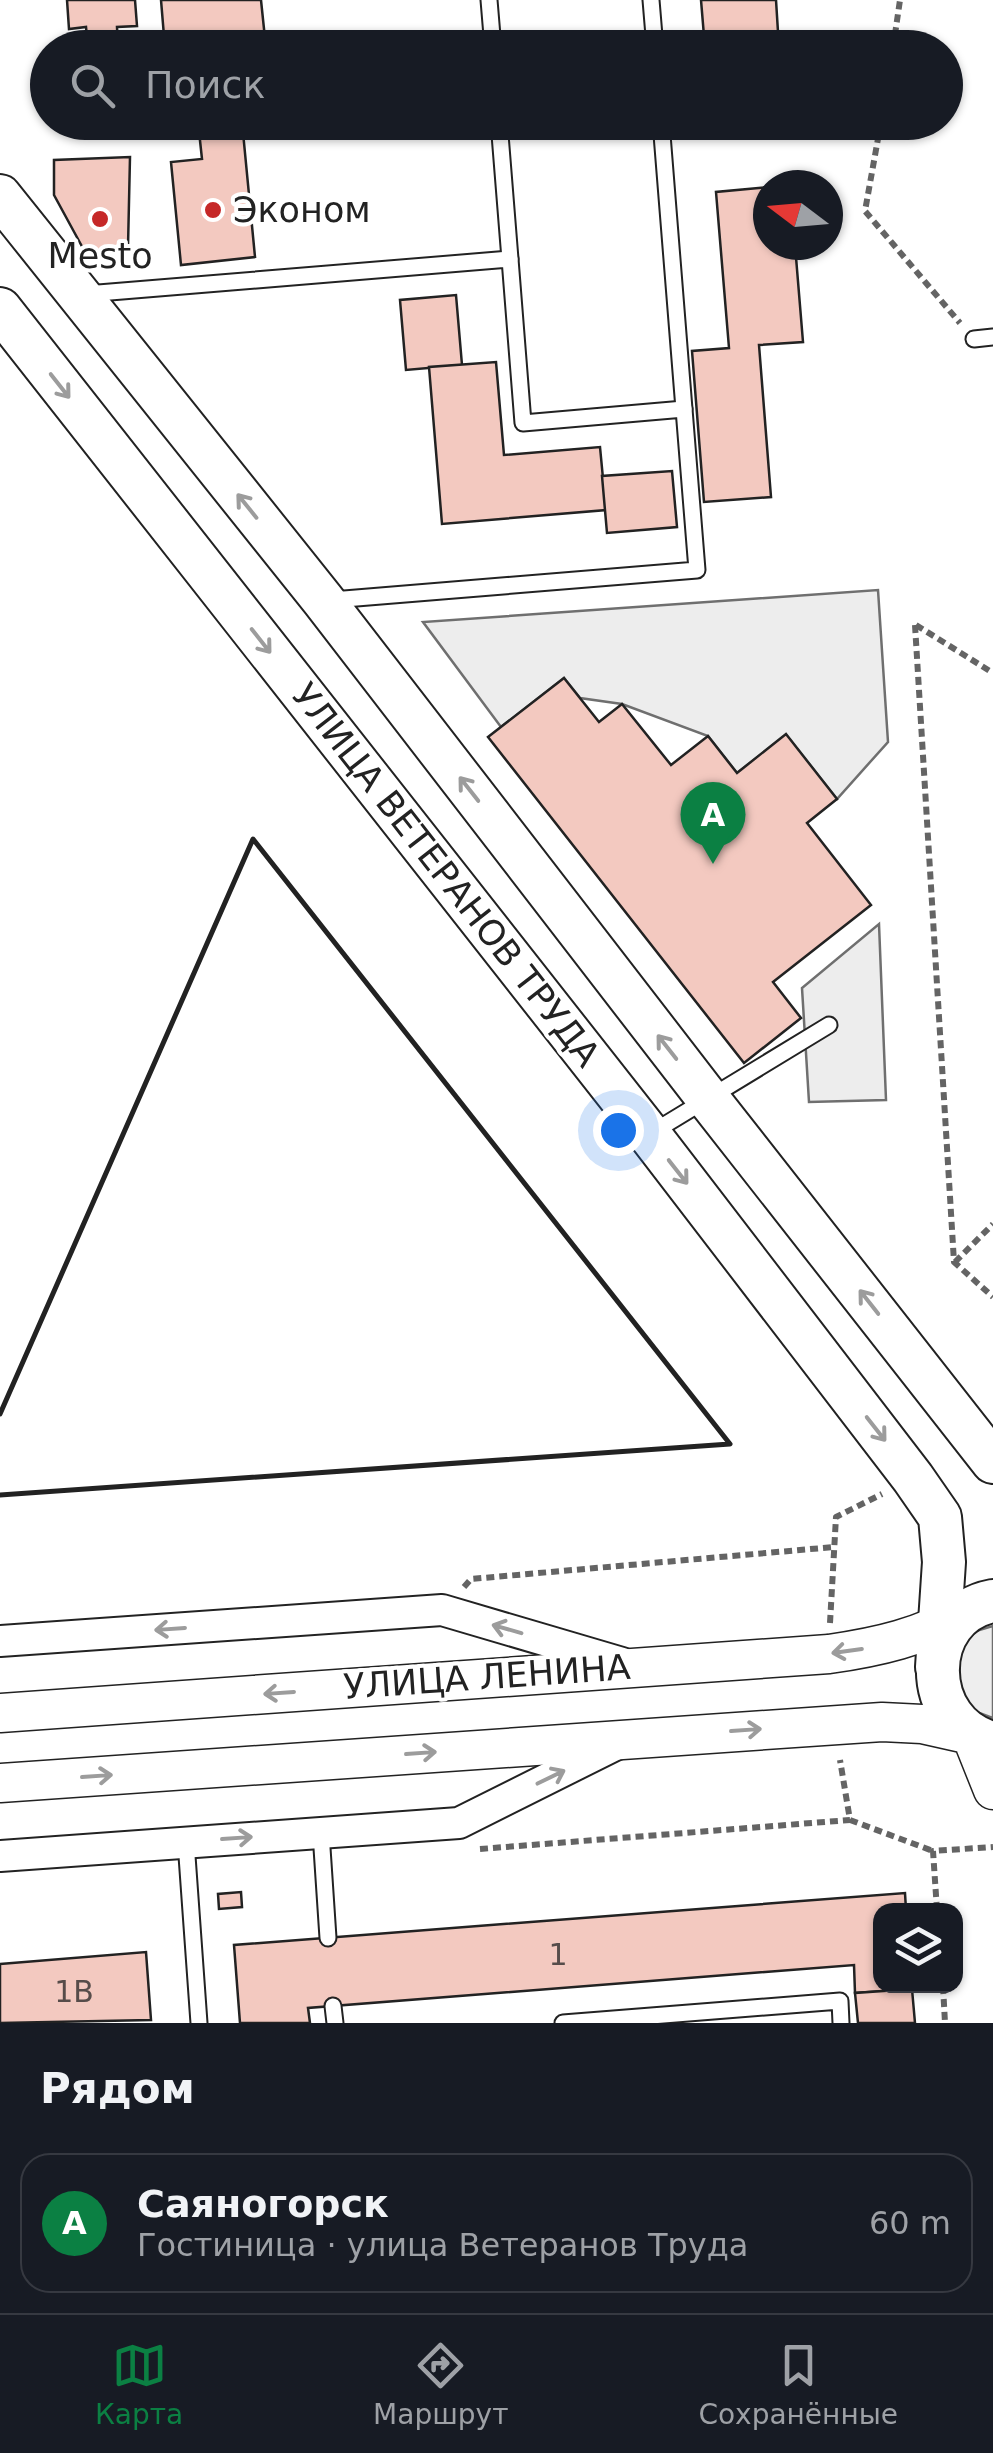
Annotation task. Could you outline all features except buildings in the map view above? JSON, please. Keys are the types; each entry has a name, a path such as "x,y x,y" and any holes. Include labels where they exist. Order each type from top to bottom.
{"main road":[{"name":"УЛИЦА ВЕТЕРАНОВ ТРУДА","path":"0,196 324,600 708,1100 993,1462"},
{"name":"УЛИЦА ВЕТЕРАНОВ ТРУДА","path":"0,309 649,1134 940,1517 944,1562 960,1626 938,1686 944,1706 955,1722 982,1739"}],"street":[{"path":"0,1641 442,1610 634,1666"},
{"name":"УЛИЦА ЛЕНИНА","path":"0,1713 829,1654 887,1646 960,1626"},
{"name":"УЛИЦА ЛЕНИНА","path":"0,1783 882,1722 922,1724 982,1739"},
{"path":"0,1856 458,1822 627,1739"},
{"path":"982,1739 993,1790"}],"lane":[{"path":"489,0 492,30"},
{"path":"651,0 653,30"},
{"path":"500,140 523,422 684,409"},
{"path":"324,600 697,570 662,140"},
{"path":"78,295 510,259"},
{"path":"974,339 993,337"},
{"path":"649,1134 829,1026"},
{"path":"320,1832 328,1938"},
{"path":"186,1842 200,2023"},
{"path":"563,2023 840,2001 842,2023"}],"path":[{"path":"896,30 900,0"},
{"path":"877,140 865,211 974,339"},
{"path":"993,673 915,625 954,1262 993,1297"},
{"path":"954,1262 993,1224"},
{"path":"829,1654 836,1517 913,1478"},
{"path":"442,1610 471,1579 834,1547"},
{"path":"850,1820 932,1851 993,1847"},
{"path":"932,1851 936,1903"},
{"path":"944,1993 946,2023"}],"shaded area":[{"path":"878,590 888,742 837,799 786,735 737,773 708,736 622,704 580,698 564,678 501,727 423,622"},
{"path":"879,924 886,1100 809,1102 802,988"},
{"path":"993,1626 993,1718 974,1711 959,1697 960,1649 976,1631"}],"wall":[{"path":"0,1414 253,839 730,1444 0,1495"}],"place":[{"name":"Эконом","path":"213,210"},
{"name":"Mesto","path":"100,219"},
{"name":"Саяногорск","path":"713,864"}]}
